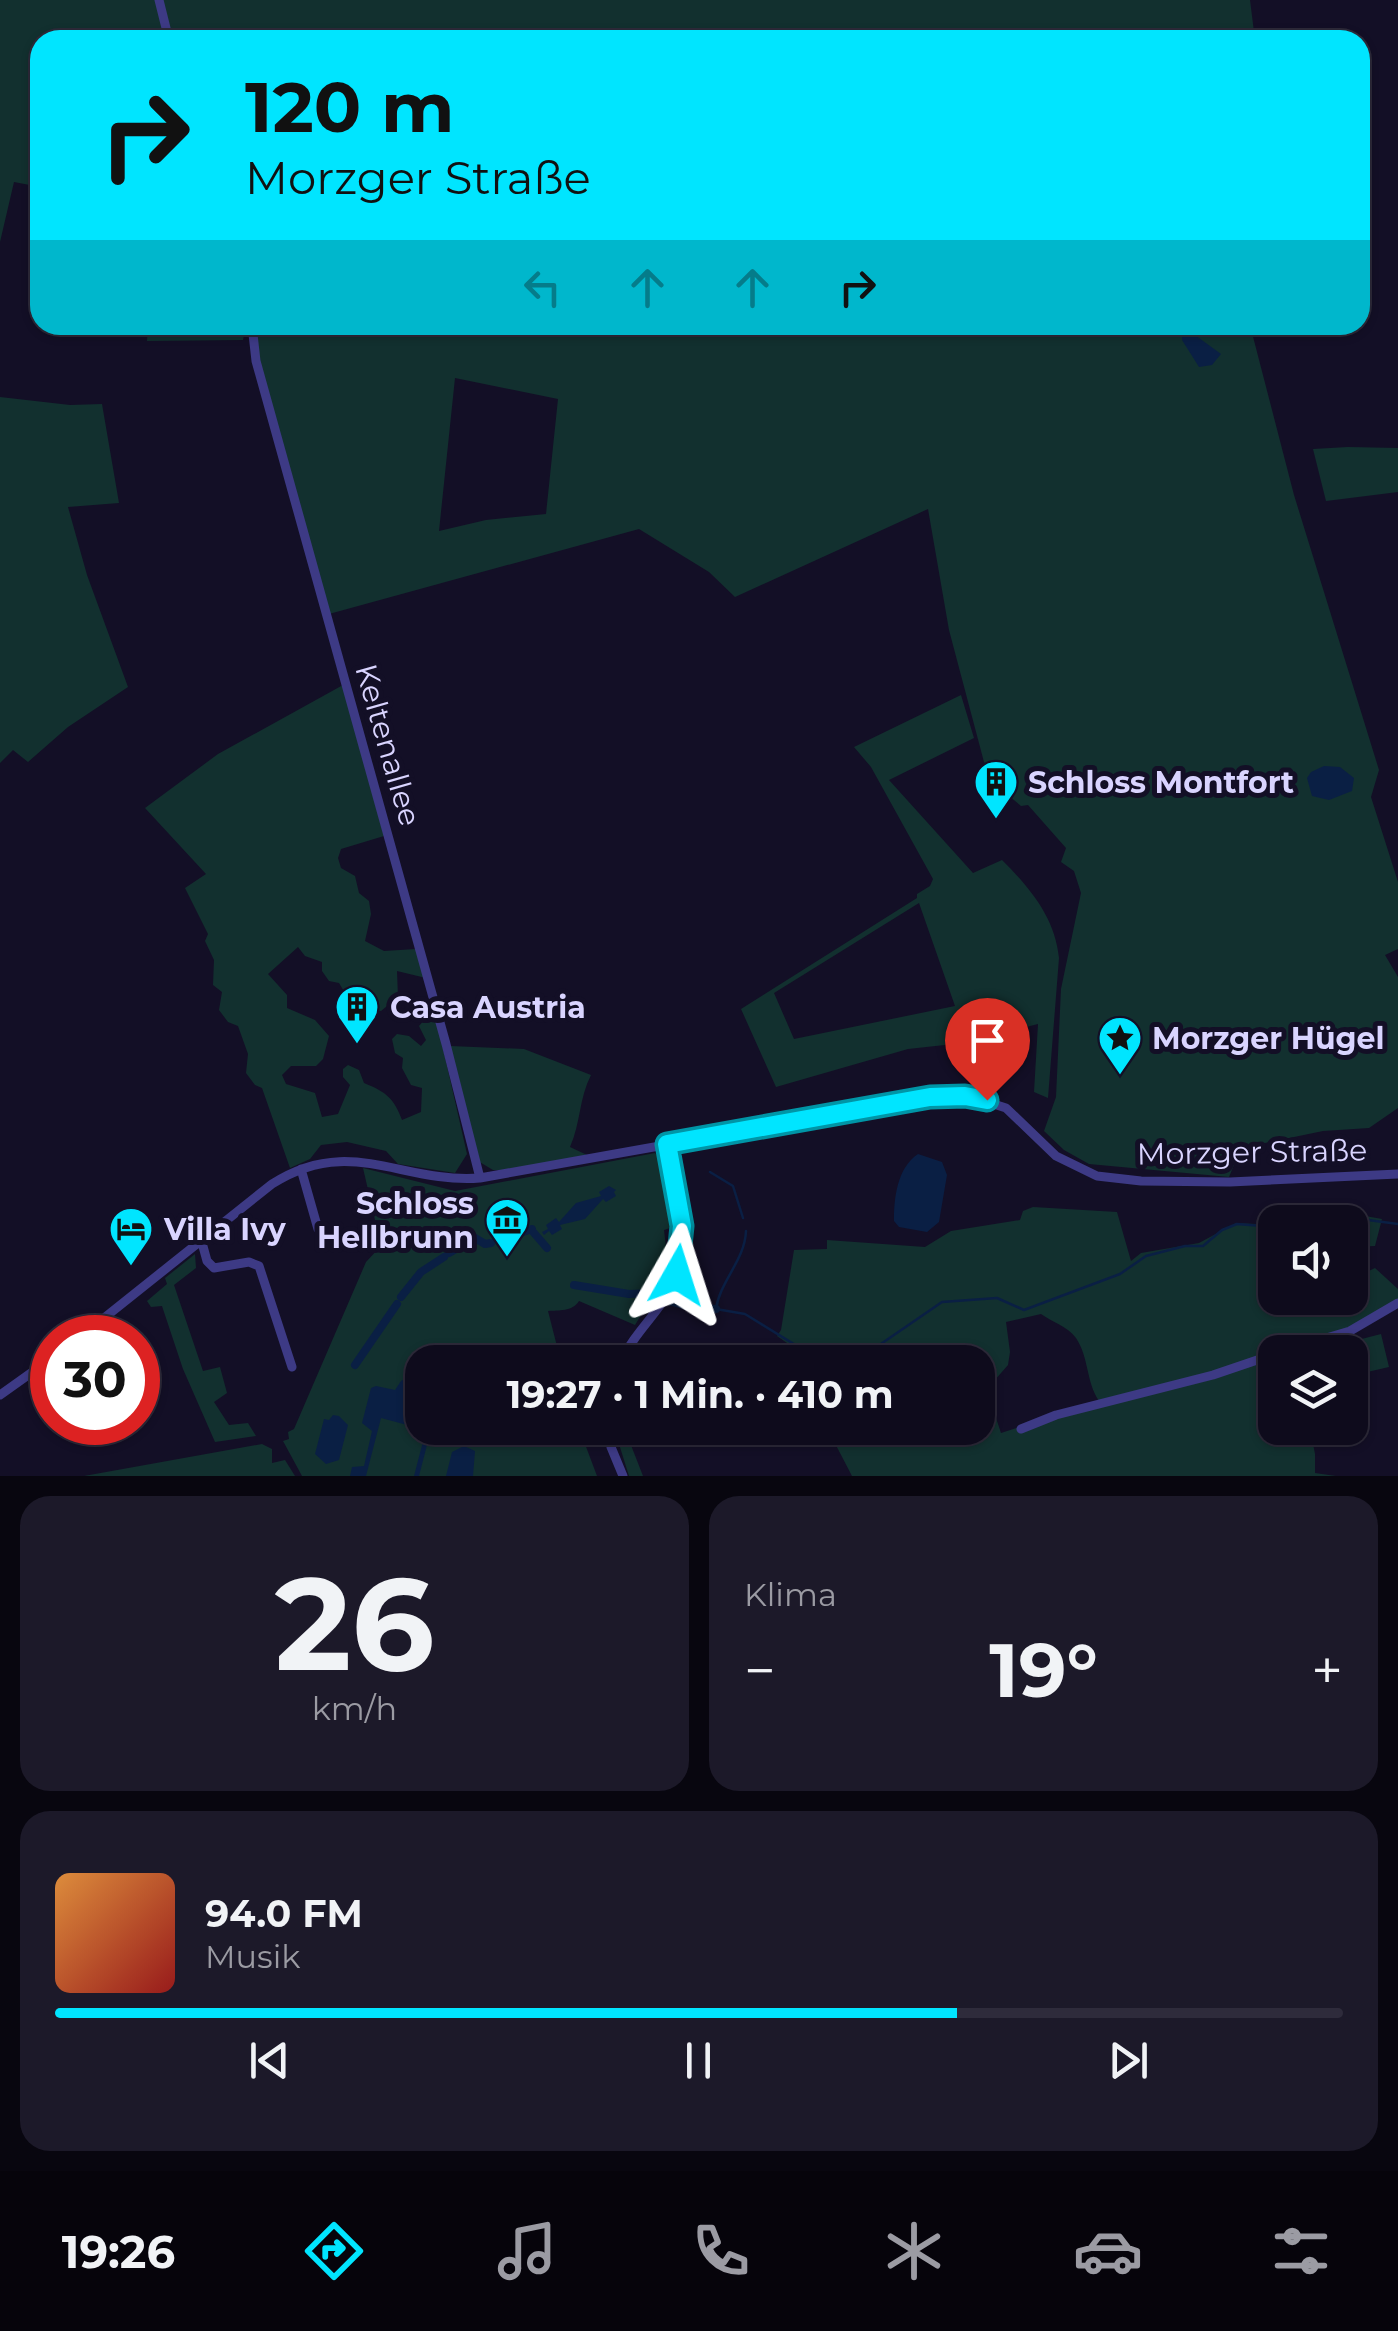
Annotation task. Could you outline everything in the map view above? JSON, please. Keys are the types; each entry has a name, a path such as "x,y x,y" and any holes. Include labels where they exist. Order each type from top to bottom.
{"street":[{"path":"159,0 166,30"},
{"name":"Keltenallee","path":"253,335 256,361 480,1178"},
{"name":"Morzger Straße","path":"300,1169 351,1160 442,1178 480,1178 930,1097 965,1096 1006,1108 1056,1156 1097,1176 1230,1182 1398,1174"},
{"path":"629,1345 671,1289 680,1265 682,1226 667,1144"},
{"path":"107,1315 272,1184 300,1169 318,1229"},
{"path":"201,1239 207,1261 214,1268 249,1262 258,1266 292,1366"},
{"path":"1334,1335 1398,1303"},
{"path":"1021,1429 1056,1415 1258,1359"},
{"path":"0,1396 30,1374"},
{"path":"611,1445 623,1476"}],"green space":[{"path":"0,0 1250,0 1254,30 30,30 30,185 14,182 0,242"},
{"path":"147,335 244,335 243,340 147,341"},
{"path":"257,335 1253,335 1294,495 1379,770 1371,797 1398,882 1398,949 1385,955 1398,977 1398,1108 1369,1128 1323,1131 1241,1148 1229,1177 1089,1164 1064,1150 1044,1131 1056,1097 1061,989 1081,893 1074,871 1061,862 1066,848 1028,805 1021,806 1000,788 984,762 949,630 928,509 735,597 709,572 639,529 329,614 260,362","holes":["455,378 558,399 546,514 486,520 439,531"]},
{"path":"0,397 70,405 102,404 119,503 68,507 87,575 128,687 68,727 28,762 13,750 0,763"},
{"path":"1398,448 1398,492 1326,501 1313,449"},
{"path":"343,685 384,836 341,849 338,858 341,868 355,876 359,893 369,901 371,914 365,941 384,951 416,949 426,978 397,971 398,997 381,1011 346,1006 345,993 339,983 329,981 322,971 322,962 305,956 298,947 268,974 287,995 287,1008 315,1020 329,1036 323,1059 316,1066 291,1066 282,1075 286,1084 315,1093 322,1117 338,1114 350,1085 343,1077 343,1069 348,1065 359,1070 364,1083 388,1097 402,1120 421,1112 422,1088 411,1085 392,1039 397,1034 409,1036 421,1046 426,1040 419,1026 426,1018 437,1022 467,1154 455,1173 398,1164 386,1151 347,1142 321,1145 310,1159 290,1168 262,1088 246,1073 248,1054 238,1026 228,1022 219,1010 222,992 213,985 214,960 205,941 208,934 185,888 206,874 145,808 218,754"},
{"path":"961,695 974,738 889,780 973,873 1002,860 1032,893 1047,917 1059,958 1048,1098 1034,1092 1038,1024 963,1043 908,1049 776,1087 741,1009 917,898 933,879 871,767 854,747","holes":["919,903 955,1006 794,1039 774,993"]},
{"path":"450,1046 524,1049 591,1075 570,1147 587,1155 505,1170 493,1170 478,1161"},
{"path":"655,1153 662,1160 676,1226 664,1230 666,1247 673,1247 673,1263 635,1325 579,1301 569,1309 548,1311 557,1345 405,1345 405,1445 585,1445 597,1476 302,1476 283,1441 289,1439 288,1432 294,1429 366,1262 381,1246 363,1168 455,1191"},
{"path":"1033,1207 1117,1212 1131,1261 1141,1253 1199,1243 1236,1223 1258,1224 1258,1315 1368,1315 1368,1271 1375,1268 1398,1289 1398,1301 1359,1325 1329,1335 1258,1335 1258,1445 1313,1445 1315,1473 1336,1476 852,1476 836,1445 995,1445 995,1415 1001,1433 1099,1401 1076,1338 1041,1314 1006,1322 1008,1365 995,1380 995,1345 790,1345 777,1336 794,1250 827,1249 827,1240 925,1247 951,1231 1020,1220 1023,1211"},
{"path":"1368,1216 1382,1219 1375,1246 1368,1246"},
{"path":"195,1254 196,1268 174,1285 203,1371 220,1367 227,1393 214,1402 229,1425 248,1423 256,1436 215,1442 183,1369 162,1306 151,1307 147,1301 167,1284 165,1278"},
{"path":"1381,1334 1389,1367 1368,1372 1368,1337"},
{"path":"262,1444 272,1449 272,1463 285,1460 295,1476 84,1476"},
{"path":"619,1445 631,1445 643,1476 629,1476"}],"water":[{"path":"1182,335 1195,335 1221,354 1212,365 1199,367"},
{"path":"1324,766 1340,767 1354,778 1352,791 1329,800 1312,796 1307,778"},
{"path":"918,1154 942,1162 947,1175 939,1222 927,1232 899,1227 894,1221 901,1175"},
{"path":"609,1186 616,1190 616,1196 606,1202 603,1199 585,1219 560,1225 562,1229 544,1235 546,1225 556,1218 559,1222 576,1203 601,1196 599,1192"},
{"path":"405,1379 405,1424 381,1418 366,1476 350,1476 352,1467 364,1466 372,1431 362,1423 371,1388 395,1390"},
{"path":"333,1415 348,1425 339,1460 326,1464 315,1454 324,1419"},
{"path":"422,1445 427,1445 419,1476 414,1476"},
{"path":"464,1446 475,1451 473,1476 446,1476 452,1452"}],"waterway":[{"path":"710,1172 733,1186 743,1218"},
{"path":"1368,1220 1398,1224"},
{"path":"746,1231 745,1242 716,1309 745,1314 810,1354 839,1361 875,1348 942,1302 997,1298 1024,1310 1120,1274 1146,1256 1185,1246 1203,1246 1222,1230 1237,1224 1258,1226"},
{"path":"511,1236 532,1229"},
{"path":"534,1233 547,1248"},
{"path":"449,1253 475,1238 491,1243"},
{"path":"401,1297 421,1272 444,1257"},
{"path":"574,1285 629,1294 655,1293"},
{"path":"672,1302 716,1309"},
{"path":"355,1365 397,1304"}],"place":[{"name":"Schloss Montfort","path":"996,820"},
{"name":"Casa Austria","path":"357,1045"},
{"name":"Morzger Hügel","path":"1120,1076"},
{"name":"Schloss Hellbrunn","path":"507,1258"},
{"name":"Villa Ivy","path":"131,1267"}],"route":[{"path":"677,1275 682,1256 682,1226 667,1144 930,1097 987,1100"}]}
